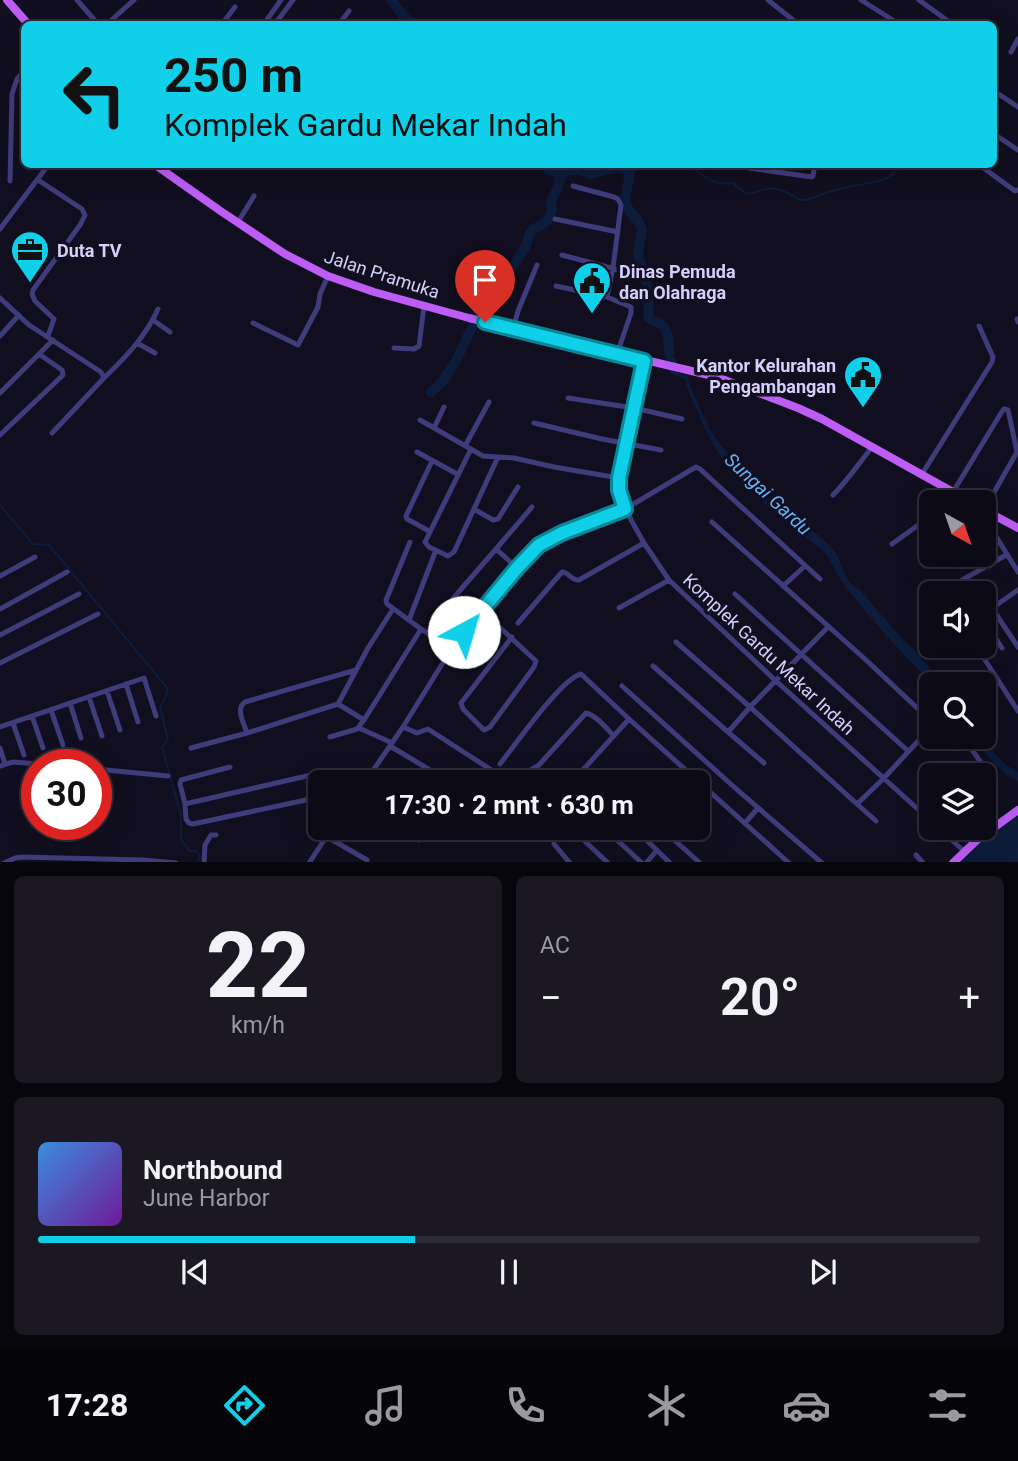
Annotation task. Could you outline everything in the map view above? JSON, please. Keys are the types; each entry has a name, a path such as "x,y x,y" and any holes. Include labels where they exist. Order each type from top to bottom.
{"main road":[{"path":"7,0 25,21"},
{"name":"Jalan Pramuka","path":"161,168 285,254 328,276 374,292 469,318 717,377 822,419 949,490"},
{"path":"996,516 1018,528"},
{"path":"954,862 977,840 1018,810"}],"street":[{"path":"76,0 95,21"},
{"path":"266,21 281,0"},
{"path":"277,21 293,0"},
{"path":"768,0 794,21"},
{"path":"861,0 894,21"},
{"path":"919,0 948,21"},
{"path":"110,21 132,1"},
{"path":"224,21 235,7"},
{"path":"341,21 349,11"},
{"path":"1012,52 1018,39"},
{"path":"10,181 12,94 21,74"},
{"path":"997,92 1018,107"},
{"path":"997,136 1018,150"},
{"path":"0,229 46,168"},
{"path":"749,168 811,177 814,176 815,168"},
{"path":"983,168 1015,191 1018,190"},
{"path":"0,393 39,354 50,338 54,319 35,301 32,294 85,215 82,209 38,180"},
{"path":"573,186 618,199 621,205 622,213 607,298"},
{"path":"238,222 254,196"},
{"path":"555,219 618,232"},
{"path":"562,255 638,275"},
{"path":"513,329 537,265"},
{"path":"253,323 298,345 318,307 328,276"},
{"path":"556,286 607,298 632,308 617,354"},
{"path":"0,298 29,325 101,372 104,378"},
{"path":"394,348 414,349 419,346 424,306"},
{"path":"52,433 137,344 158,309"},
{"path":"0,335 19,315"},
{"path":"153,320 170,332"},
{"path":"922,474 992,362 993,357 979,326"},
{"path":"137,344 155,353"},
{"path":"0,435 63,375 62,370 39,354"},
{"name":"Komplek Gardu Mekar Indah","path":"644,361 619,478 619,490 625,509 644,543 669,580 919,810"},
{"path":"568,398 634,408 682,419"},
{"path":"489,402 429,531 425,542 427,545 448,556 452,554 498,457"},
{"path":"434,428 444,407"},
{"path":"958,490 1004,409 1008,410 1017,452 996,495"},
{"path":"420,420 483,456 514,458 619,478"},
{"path":"0,422 6,428"},
{"path":"534,423 661,450"},
{"path":"833,495 847,482 853,470 873,446"},
{"path":"417,452 457,474"},
{"path":"429,531 405,516 432,461"},
{"path":"374,770 452,648 531,552 546,540 625,509 698,467 820,579"},
{"path":"474,509 493,520 498,519 519,487"},
{"path":"442,611 532,507"},
{"path":"712,522 919,710"},
{"path":"892,544 919,525"},
{"path":"996,540 1018,572"},
{"path":"410,542 386,600 393,609 452,648"},
{"path":"518,622 562,572 574,580 579,580 644,543"},
{"path":"496,549 517,568"},
{"path":"409,620 436,550"},
{"path":"960,581 1006,555"},
{"path":"0,576 35,557"},
{"path":"783,586 805,566"},
{"path":"0,610 67,572"},
{"path":"619,608 669,580"},
{"path":"1018,590 992,608 1018,647"},
{"path":"0,635 79,594"},
{"path":"735,594 908,751"},
{"path":"191,748 338,704 393,609"},
{"path":"481,610 512,637 534,658 536,663 490,727 484,730 463,709 461,703 512,637"},
{"path":"0,663 98,614"},
{"path":"728,732 828,627"},
{"path":"359,728 421,629"},
{"path":"996,639 1002,648"},
{"path":"676,642 876,821"},
{"path":"984,658 1018,710"},
{"path":"653,666 764,764"},
{"path":"247,733 240,712 240,707 245,702 356,670"},
{"path":"500,764 551,700 577,674 581,674 788,862"},
{"path":"0,727 144,678 156,716"},
{"path":"126,684 138,722"},
{"path":"622,685 821,862"},
{"path":"107,691 120,730"},
{"path":"89,697 102,736"},
{"path":"71,703 82,738"},
{"path":"338,704 363,720"},
{"path":"51,710 63,745"},
{"path":"530,770 539,765 586,713 614,736"},
{"path":"32,716 43,748"},
{"path":"583,770 629,719"},
{"path":"13,723 22,749"},
{"path":"403,727 419,733 428,729 491,770"},
{"path":"330,737 359,728 431,770"},
{"path":"857,803 919,740"},
{"path":"0,748 3,765 21,763"},
{"path":"230,767 181,780 188,823 308,798"},
{"path":"112,771 168,776"},
{"path":"185,804 308,776"},
{"path":"745,823 758,808"},
{"path":"204,862 205,845 212,835 216,835"},
{"path":"310,862 325,840"},
{"path":"332,840 367,860"},
{"path":"584,840 607,862"},
{"path":"618,840 643,862"},
{"path":"647,840 669,862"},
{"path":"674,840 699,862"},
{"path":"952,840 964,851"},
{"path":"554,844 569,862"},
{"path":"645,862 657,850"},
{"path":"916,856 922,862"},
{"path":"2,861 22,857 165,862"}],"water":[{"path":"672,342 678,373 688,376 705,420 725,450 748,474 829,544 848,580 934,672 920,672 862,607 824,552 764,503 725,463 706,430 686,380 670,373 666,343"},
{"path":"982,749 992,749 1018,772 1018,781 998,767"},
{"path":"1018,816 1018,862 959,862 983,840 996,840 996,828"}],"waterway":[{"name":"Sungai Gardu","path":"391,0 408,21"},
{"name":"Sungai Gardu","path":"548,168 555,172 578,170 591,174 614,168"},
{"name":"Sungai Gardu","path":"621,168 630,171 625,202 642,230 638,254 649,288 648,317 665,329 669,352"},
{"path":"630,171 647,168"},
{"path":"692,168 713,181 733,183 746,193 777,189 801,200 885,179 898,168"},
{"path":"431,392 442,382 457,359 490,288 498,279 508,275 526,246 529,235 549,219 551,200 559,180 567,170"},
{"path":"0,505 33,544 49,545 168,689 160,706 168,740 162,747 181,815 181,840 190,851 196,851 200,856 198,862"}],"place":[{"name":"Duta TV","path":"30,284"},
{"name":"Dinas Pemuda dan Olahraga","path":"592,315"},
{"name":"Kantor Kelurahan Pengambangan","path":"863,409"}],"route":[{"path":"464,632 539,545 562,533 625,509 619,490 619,478 644,361 485,322"}]}
